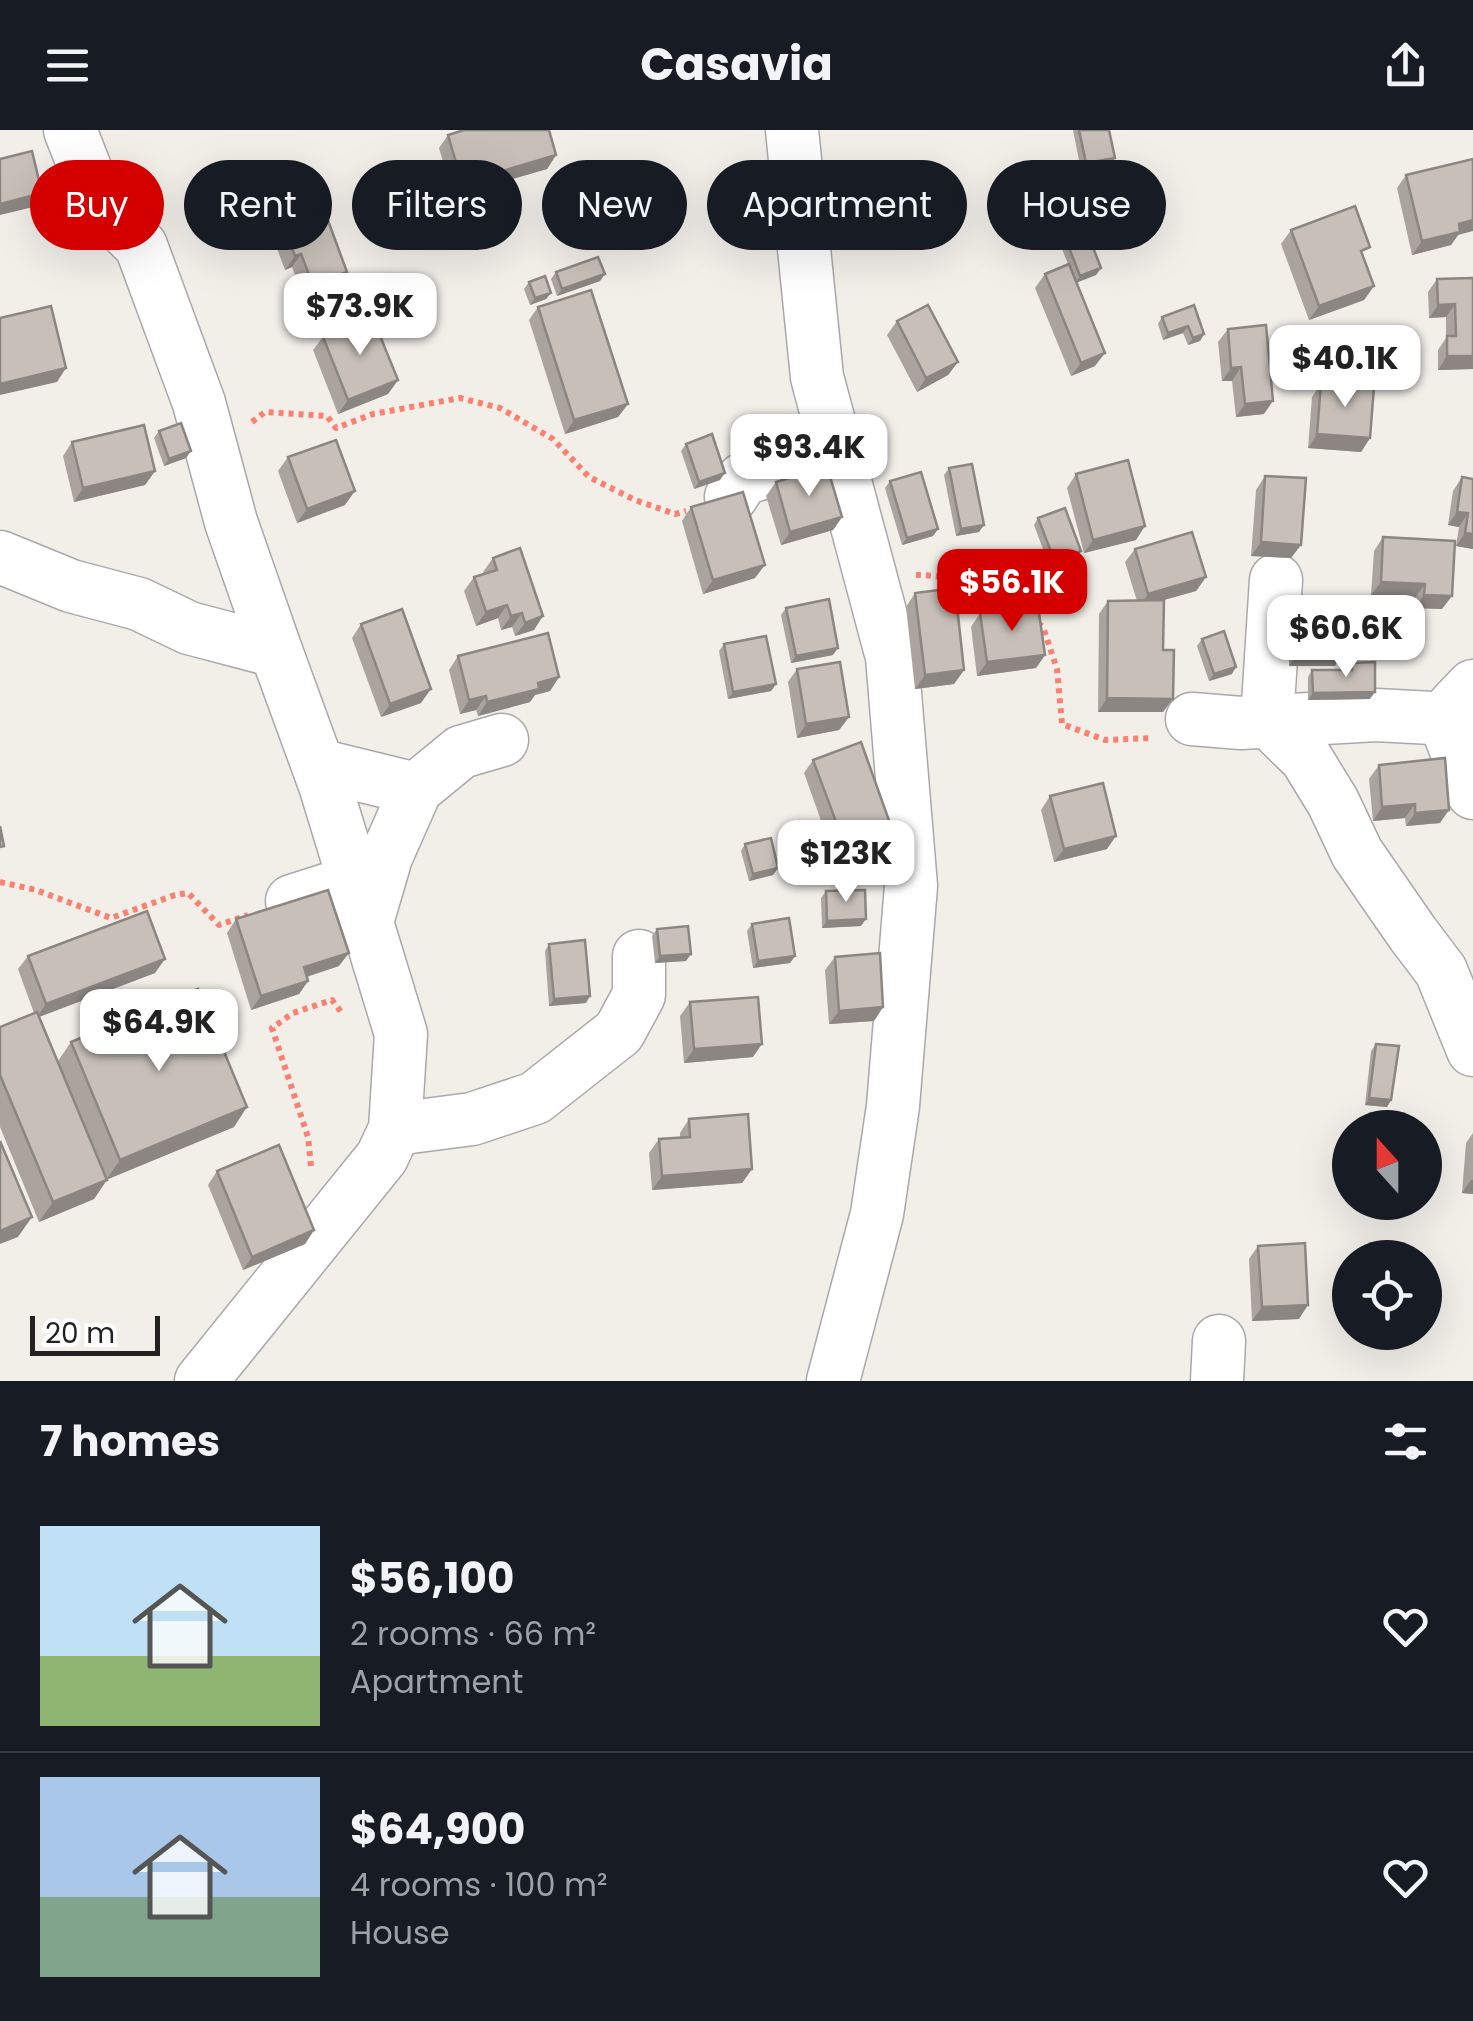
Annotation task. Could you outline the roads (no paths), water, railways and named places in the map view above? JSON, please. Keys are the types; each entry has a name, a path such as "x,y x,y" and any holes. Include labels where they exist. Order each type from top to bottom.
{"street":[{"path":"70,130 100,204 141,246 199,403 231,522 318,765 402,1034 395,1129 382,1157 201,1381"},
{"path":"792,130 817,377 892,656 911,886 893,1106 877,1214 833,1381"},
{"path":"732,496 743,479 836,450"},
{"path":"0,557 71,586 139,604 189,628 276,651"},
{"path":"1276,580 1267,720 1306,758 1357,852 1442,971 1473,1050"},
{"path":"1192,718 1242,723 1376,716 1462,702"},
{"path":"1462,702 1449,732 1473,794"},
{"path":"361,901 386,857 416,789 462,752 502,740"},
{"path":"318,765 416,789"},
{"path":"292,900 361,901"},
{"path":"395,1129 472,1119 536,1098 619,1032 639,995 639,956"},
{"path":"399,1025 421,1078 448,1122"}]}
